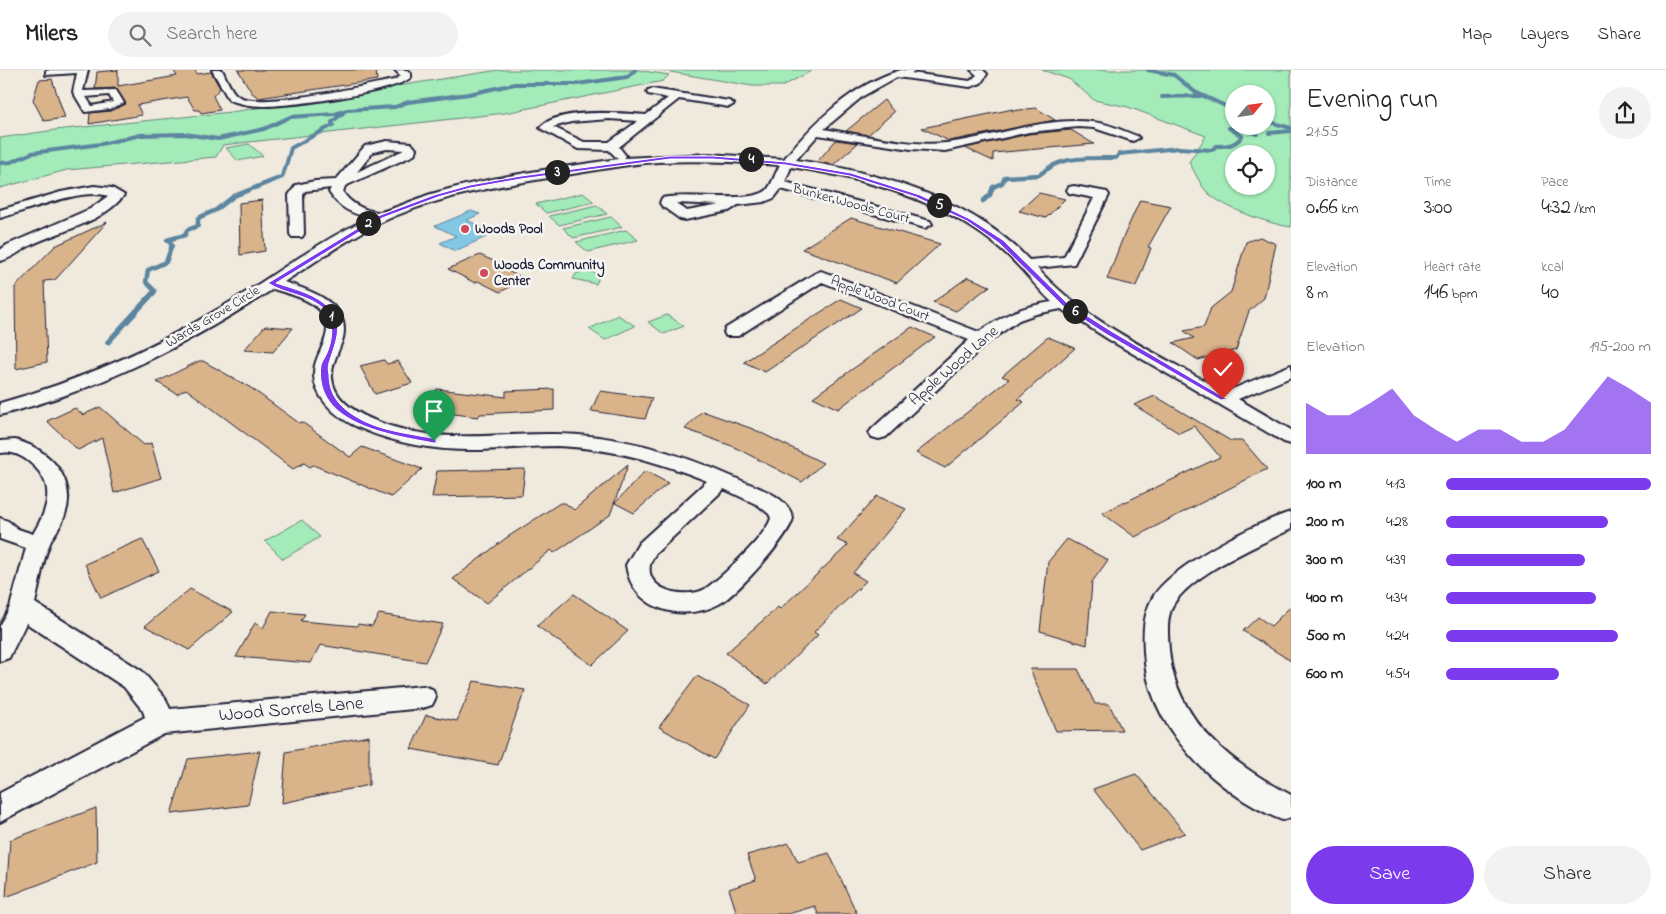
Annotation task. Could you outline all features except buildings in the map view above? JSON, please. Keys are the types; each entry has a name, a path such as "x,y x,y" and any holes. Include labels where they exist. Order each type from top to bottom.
{"street":[{"path":"49,73 81,70 78,87 80,95"},
{"path":"217,70 233,98 237,102 247,104 301,100 397,82 406,77 406,74 400,70"},
{"path":"734,202 769,195 778,184 786,163 834,112 884,78 911,70"},
{"path":"896,74 955,84 970,84 978,82 981,78 982,74 976,70"},
{"path":"652,92 729,104"},
{"path":"646,118 622,116 574,118 555,122 546,128 582,146 612,146 677,96"},
{"path":"816,131 911,145 945,147 1029,129 1078,124 1095,125 1133,138"},
{"path":"297,234 296,195 301,188 315,185 340,184 410,152 410,148 407,146 387,145 369,148 340,184 336,192 340,202 349,207 380,217"},
{"path":"612,146 626,162"},
{"name":"Wards Grove Circle","path":"0,409 56,393 136,360 184,336 380,217 436,196 470,187 626,162 713,157 786,163 851,175 918,196 952,212 1001,241 1065,304 1108,333 1291,438"},
{"name":"Bunker Woods Court","path":"778,184 925,224"},
{"path":"0,214 85,190 112,191 117,195 113,201 43,234 0,257"},
{"path":"1025,265 1070,261 1102,195 1074,190"},
{"name":"Apple Wood Court","path":"732,332 821,276 981,339"},
{"path":"271,283 310,297 328,310 333,320 335,331 330,353 325,364 326,388 340,409 363,423 392,434 456,443 552,440 606,444 667,457 722,480 766,500 778,509 782,515 782,524 773,537 717,594 698,602 678,604 658,597 642,583 638,565 647,549 722,480"},
{"name":"Apple Wood Lane","path":"879,433 981,339 1013,317 1032,310 1065,304"},
{"path":"1223,399 1291,370"},
{"path":"0,447 15,446 34,456 47,466 58,490 53,519 38,544 22,607 0,651"},
{"path":"1282,806 1242,784 1209,755 1186,729 1175,711 1158,670 1155,630 1157,618 1165,598 1191,572 1291,520"},
{"path":"0,526 10,535 38,544"},
{"path":"22,607 53,629 133,679 154,706 160,722"},
{"name":"Wood Sorrels Lane","path":"0,808 160,722 423,697"}],"green space":[{"path":"499,70 638,70 669,75 663,81 505,113 223,145 216,157 67,170 0,188 0,138 55,130 231,112"},
{"path":"659,70 813,70 783,86 752,86"},
{"path":"1042,70 1291,70 1291,227 1271,223 1247,214 1215,199 1205,190 1189,162 1206,136 1128,107 1094,100 1069,79"},
{"path":"249,144 263,156 238,161 226,148"},
{"path":"583,193 594,202 546,213 536,204"},
{"path":"597,205 607,214 559,225 549,216"},
{"path":"611,217 622,227 573,238 563,228"},
{"path":"626,230 638,240 588,252 576,242"},
{"path":"584,271 594,272 599,277 596,284 573,279 576,274"},
{"path":"618,315 635,326 605,340 589,329"},
{"path":"667,315 684,326 664,334 648,322"},
{"path":"302,520 320,537 283,559 265,541"}],"water":[{"name":"Woods Pool","path":"471,211 480,214 467,220 495,233 455,251 440,243 456,236 435,226"}],"waterway":[{"path":"0,163 11,162 32,153 101,144 141,135 185,134 218,139 264,129 290,117 335,114 347,110 395,107 408,102 469,94 515,84 577,84 627,77 635,70"},
{"path":"1148,70 1174,75 1195,92 1225,106"},
{"path":"1162,97 1200,96"},
{"path":"285,169 291,148 333,125 332,122 343,113"},
{"path":"1275,124 1291,128"},
{"path":"1275,132 1291,131"},
{"path":"1048,169 1054,165 1071,160 1116,158 1119,154 1179,148 1212,150 1216,146 1234,144 1242,136 1240,135"},
{"path":"154,292 146,282 148,270 166,262 172,245 167,240 185,235 187,230 198,226 198,218 216,210 234,196 282,177 285,167"},
{"path":"983,201 990,195 993,187 1002,183 1005,177 1039,175 1050,167"},
{"path":"108,342 154,292"}],"place":[{"name":"Woods Pool","path":"465,229"},
{"name":"Woods Community Center","path":"484,273"}],"route":[{"path":"434,441 392,434 380,430 363,423 340,409 326,388 325,364 334,340 335,331 333,320 328,310 310,297 271,283 380,217 436,196 521,177 626,162 670,158 713,157 786,163 873,180 918,196 969,220 985,230 1001,241 1039,281 1065,304 1108,333 1223,399"}]}
